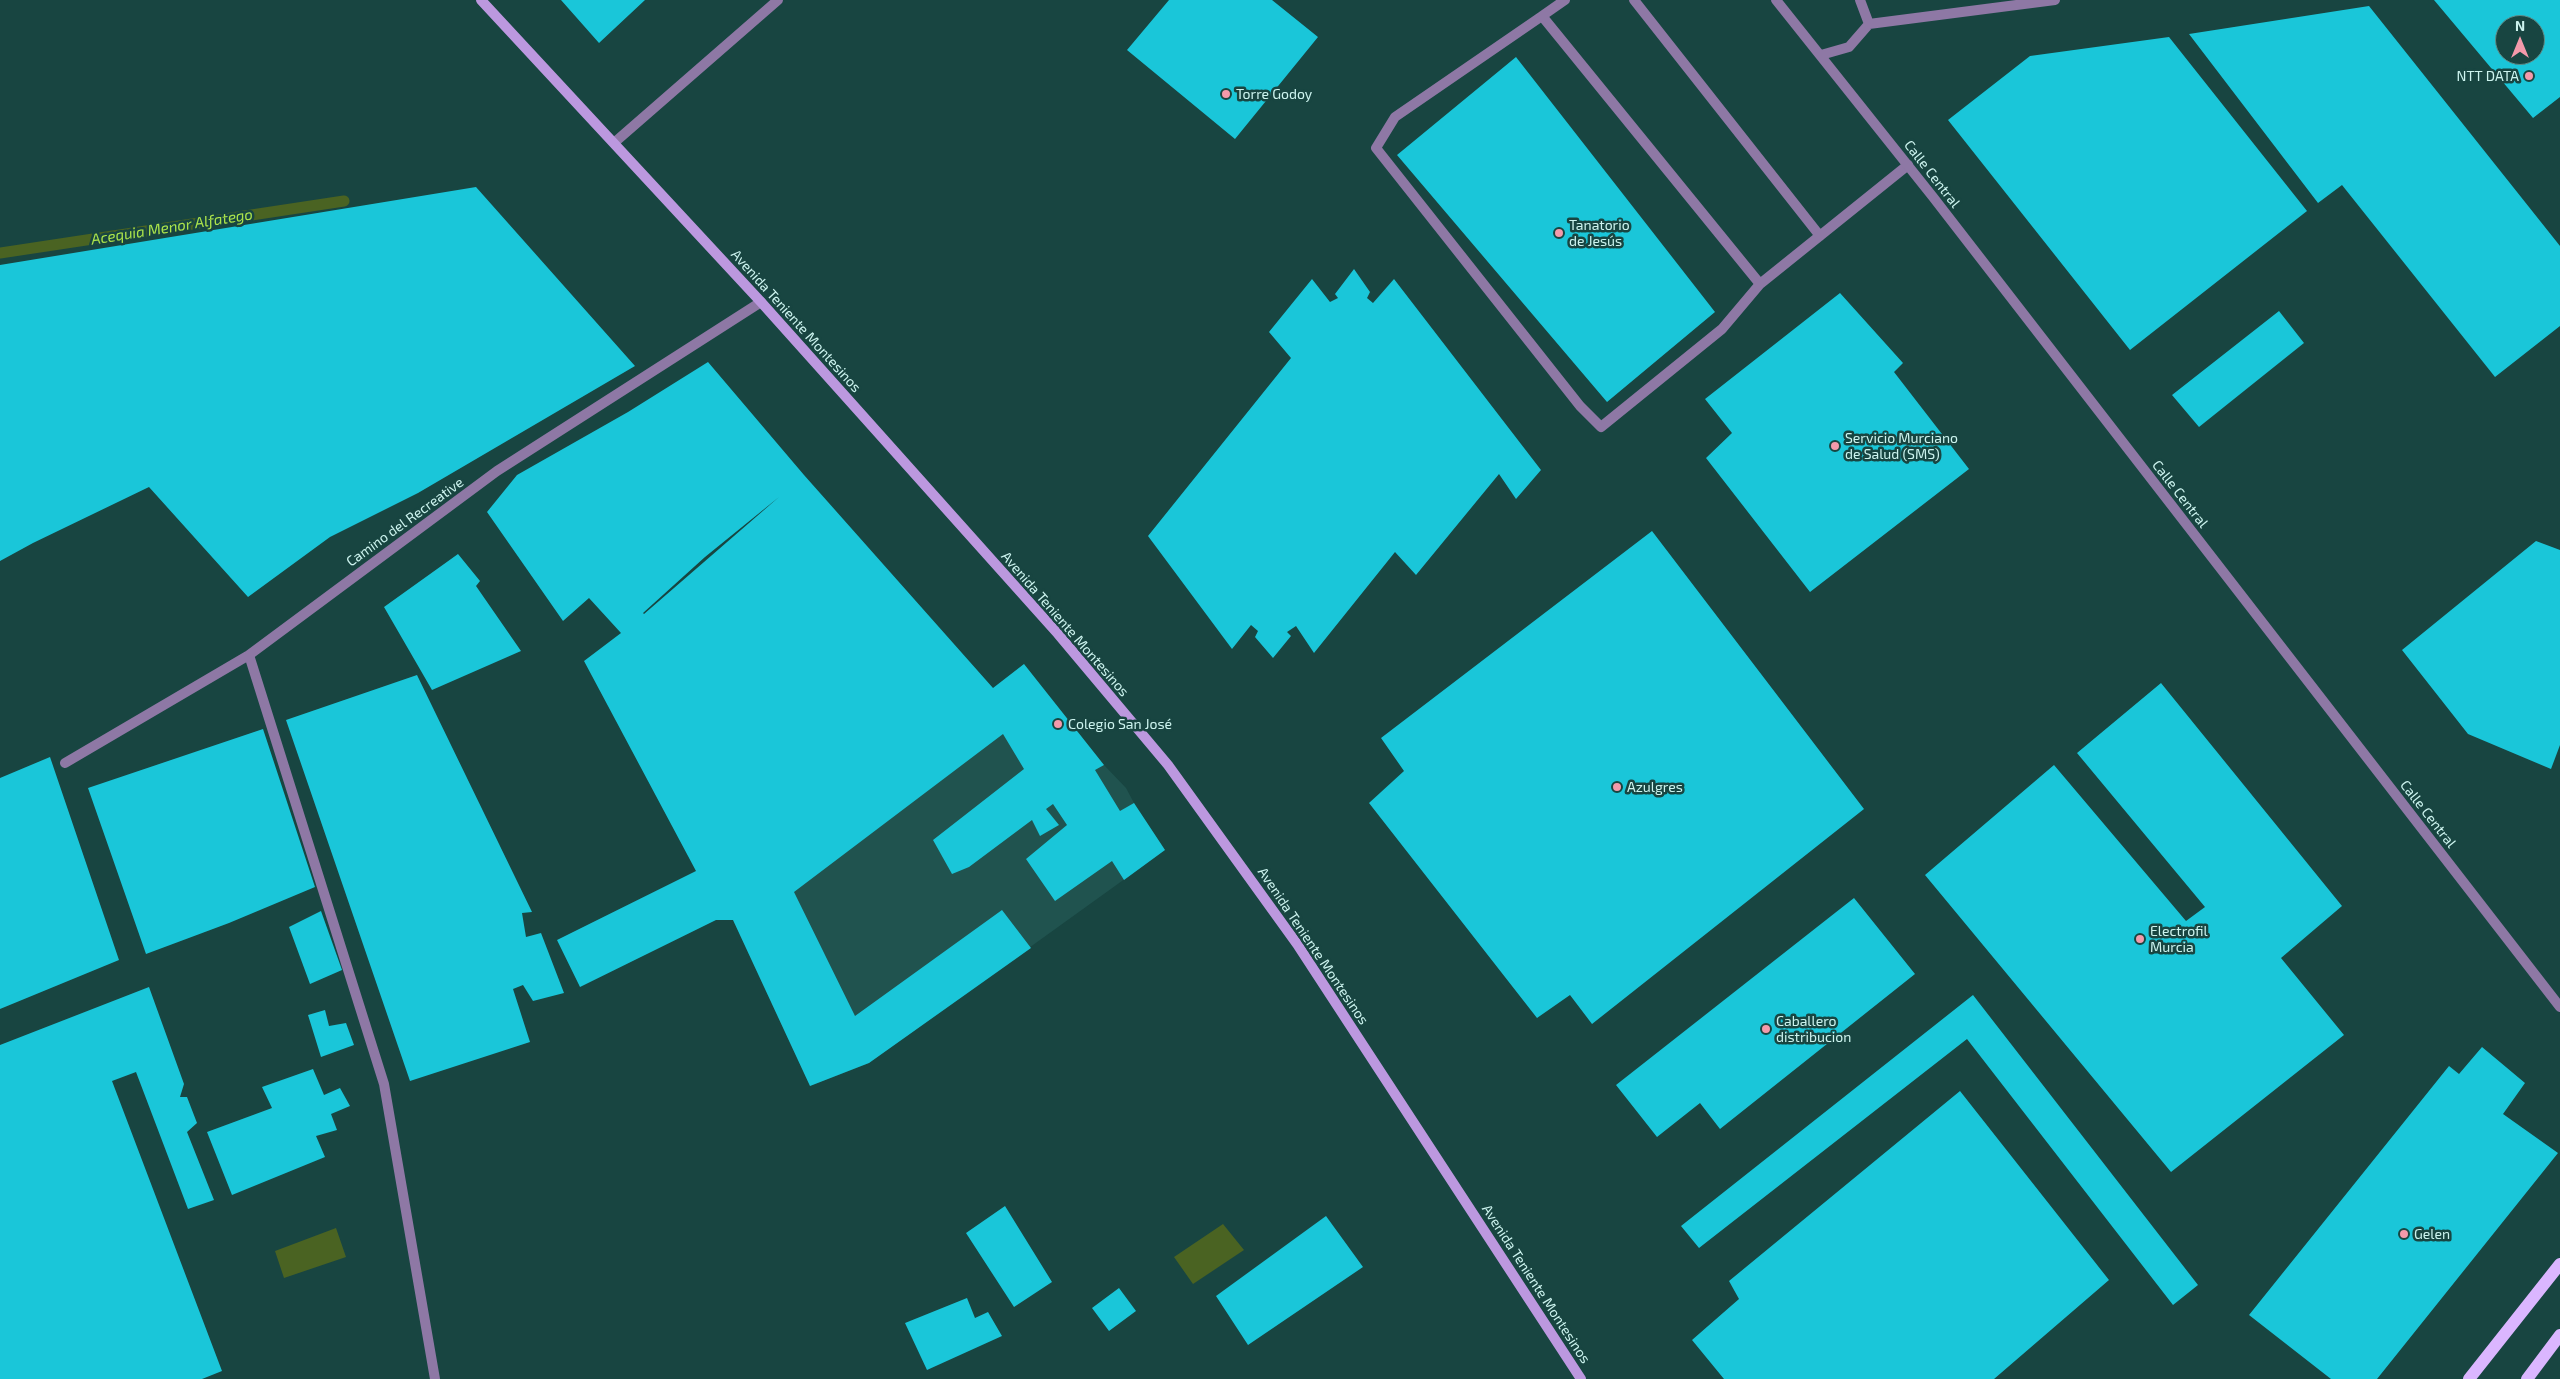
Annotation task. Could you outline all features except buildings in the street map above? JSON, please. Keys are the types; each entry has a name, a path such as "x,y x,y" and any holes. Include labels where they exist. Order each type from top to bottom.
{"main road":[{"name":"Avenida Teniente Montesinos","path":"481,0 615,142 760,302 1058,634 1168,765 1297,944 1582,1379"},
{"path":"2469,1379 2560,1264"},
{"path":"2527,1379 2560,1335"}],"street":[{"path":"615,142 778,0"},
{"path":"1565,0 1395,117 1376,148 1580,406 1601,427 1722,329 1760,284 1908,165"},
{"path":"1634,0 1820,236"},
{"name":"Calle Central","path":"1776,0 1908,165 2560,1007"},
{"path":"1860,0 1869,24"},
{"path":"1821,54 1849,47 1869,24 2055,0"},
{"path":"1542,16 1760,284"},
{"name":"Camino del Recreative","path":"65,763 249,655 497,471 760,302"},
{"path":"249,655 384,1084 435,1379"}],"shaded area":[{"path":"1024,664 1104,765 1126,788 1165,850 869,1063 810,1086 713,877 806,842"},
{"path":"1223,1224 1244,1250 1193,1284 1174,1257"},
{"path":"336,1228 346,1257 284,1278 275,1251"}],"waterway":[{"name":"Acequia Menor Alfatego","path":"0,253 344,201"}],"place":[{"name":"NTT DATA","path":"2529,76"},
{"name":"Torre Godoy","path":"1226,94"},
{"name":"Tanatorio de Jesús","path":"1559,233"},
{"name":"Servicio Murciano de Salud (SMS)","path":"1835,446"},
{"name":"Colegio San José","path":"1058,724"},
{"name":"Azulgres","path":"1617,787"},
{"name":"Electrofil Murcia","path":"2140,939"},
{"name":"Caballero distribucion","path":"1766,1029"},
{"name":"Gelen","path":"2404,1234"}]}
